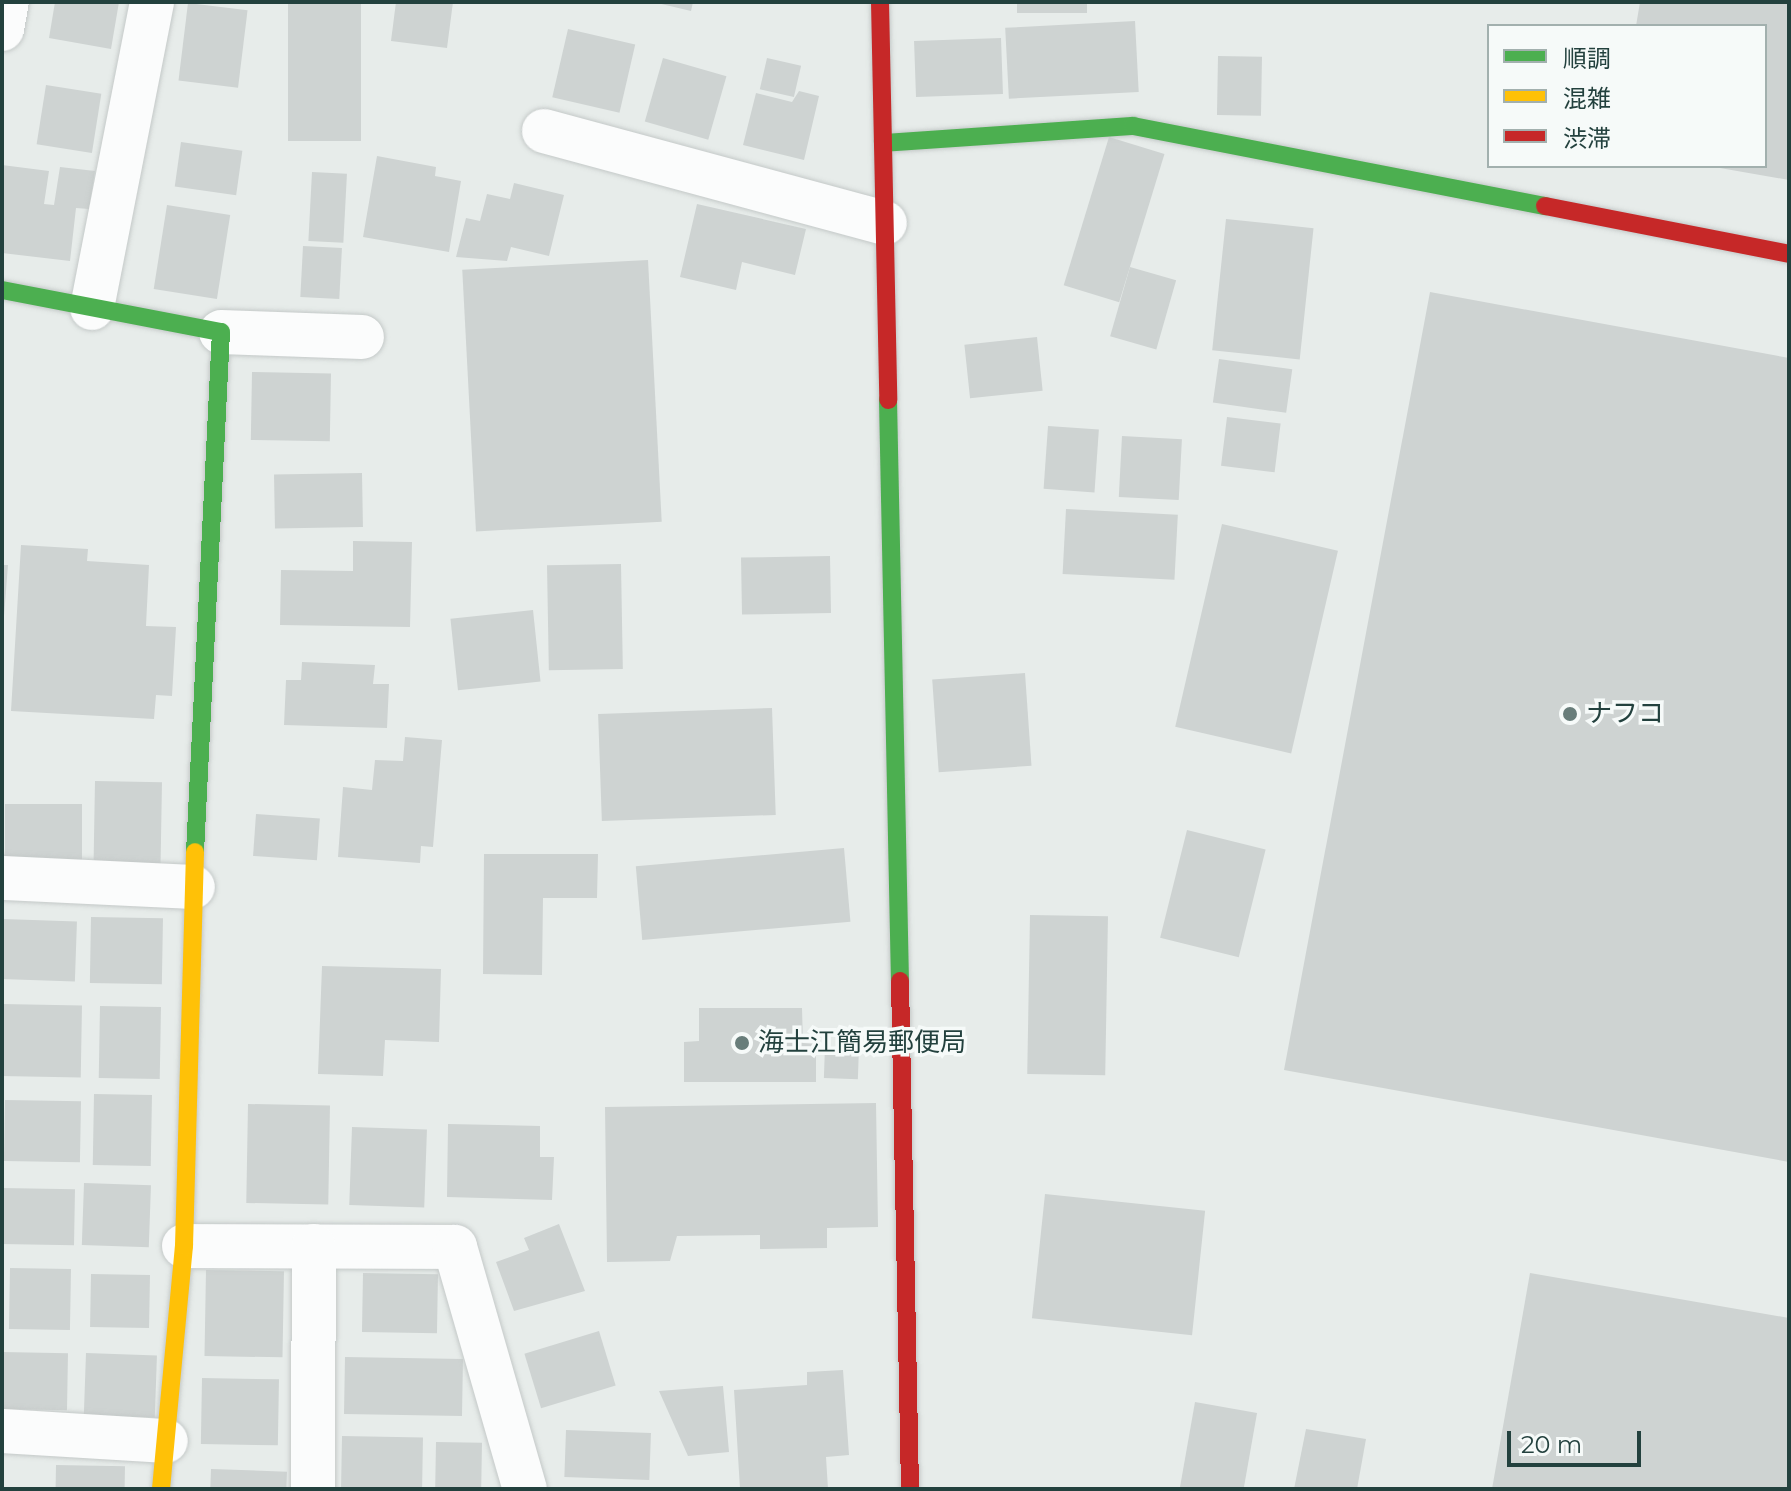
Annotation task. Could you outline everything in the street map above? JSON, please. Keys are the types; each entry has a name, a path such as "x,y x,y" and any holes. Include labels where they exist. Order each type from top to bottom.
{"street":[{"path":"2,29 7,2"},
{"path":"92,308 152,2"},
{"path":"880,2 910,1489"},
{"path":"883,143 1133,126 1789,254"},
{"path":"544,131 885,223"},
{"path":"2,290 221,332 362,337"},
{"path":"161,1489 184,1246 193,887 221,332"},
{"path":"2,878 193,887"},
{"path":"184,1246 455,1247 525,1489"},
{"path":"313,1489 314,1246"},
{"path":"2,1431 166,1441"}],"building":[{"path":"55,2 119,2 111,49 49,38"},
{"path":"288,2 361,2 361,141 288,141"},
{"path":"396,2 453,2 447,48 391,41"},
{"path":"653,2 693,2 691,11"},
{"path":"1017,2 1087,2 1087,13 1017,13"},
{"path":"1640,2 1789,2 1789,180 1720,168 1767,168 1767,24 1636,24"},
{"path":"188,3 248,10 238,88 178,80"},
{"path":"1135,21 1139,92 1009,99 1005,28"},
{"path":"568,29 635,45 619,113 552,97"},
{"path":"1001,38 1003,94 916,97 914,41"},
{"path":"1218,56 1262,57 1261,116 1217,115"},
{"path":"663,58 726,76 708,140 645,121"},
{"path":"767,58 801,66 794,97 760,89"},
{"path":"46,85 101,94 92,153 37,144"},
{"path":"799,91 819,96 804,160 743,145 756,93 792,102"},
{"path":"1109,137 1164,154 1119,302 1064,285"},
{"path":"181,142 242,151 236,195 175,187"},
{"path":"377,156 436,167 435,176 461,181 449,252 363,237"},
{"path":"2,165 49,171 44,204 54,205 60,167 95,171 89,209 76,208 70,261 2,253"},
{"path":"312,172 347,174 343,243 308,241"},
{"path":"514,183 564,195 549,256 511,247 507,261 456,257 466,218 480,221 487,194 510,199"},
{"path":"697,204 806,229 795,275 742,262 736,290 680,277"},
{"path":"167,205 230,215 217,299 154,289"},
{"path":"1226,219 1314,228 1300,359 1212,350"},
{"path":"303,246 342,248 339,299 300,297"},
{"path":"648,260 662,522 476,531 462,270"},
{"path":"1130,267 1176,280 1156,349 1110,336"},
{"name":"ナフコ","path":"1430,292 1789,358 1789,1162 1284,1070"},
{"path":"1037,337 1043,391 970,398 964,345"},
{"path":"1219,359 1292,369 1286,413 1213,403"},
{"path":"252,372 331,373 330,441 251,440"},
{"path":"1227,417 1281,424 1275,472 1221,466"},
{"path":"1048,426 1099,430 1094,492 1044,489"},
{"path":"1122,436 1182,439 1179,500 1119,497"},
{"path":"362,473 363,527 275,529 274,475"},
{"path":"1066,509 1178,515 1174,580 1063,574"},
{"path":"1222,524 1338,551 1291,753 1175,727"},
{"path":"353,541 412,542 410,627 280,625 281,570 353,571"},
{"path":"21,545 88,549 87,561 149,565 146,626 176,627 172,696 156,695 154,719 11,711"},
{"path":"830,556 831,613 742,615 741,558"},
{"path":"621,564 623,669 549,670 547,565"},
{"path":"2,565 8,565 4,616 2,616"},
{"path":"533,610 541,682 458,690 450,619"},
{"path":"302,662 375,665 373,684 389,684 387,728 284,725 286,680 301,680"},
{"path":"1025,673 1031,766 939,772 932,679"},
{"path":"772,708 776,815 602,821 598,714"},
{"path":"405,737 442,740 433,847 421,846 420,863 338,857 343,787 372,790 375,760 403,761"},
{"path":"95,781 162,782 161,864 94,863"},
{"path":"5,804 82,804 82,870 5,870"},
{"path":"256,814 320,818 317,860 253,856"},
{"path":"1187,830 1266,850 1239,957 1160,938"},
{"path":"844,848 850,922 642,940 636,866"},
{"path":"484,854 598,854 597,898 543,898 542,975 483,974"},
{"path":"1030,915 1108,916 1105,1075 1027,1074"},
{"path":"91,917 163,918 162,984 90,983"},
{"path":"3,919 77,922 75,982 2,979"},
{"path":"322,966 441,969 439,1042 385,1040 383,1076 318,1074"},
{"path":"2,1004 82,1005 81,1077 2,1076"},
{"path":"100,1006 161,1007 160,1079 99,1078"},
{"path":"699,1008 802,1008 803,1043 816,1044 816,1082 684,1082 684,1042 699,1041"},
{"path":"825,1046 859,1047 858,1079 824,1078"},
{"path":"94,1094 152,1095 151,1166 93,1165"},
{"path":"5,1100 81,1101 80,1162 4,1161"},
{"path":"876,1103 878,1227 827,1228 827,1248 760,1249 760,1235 677,1236 670,1261 607,1262 605,1107"},
{"path":"248,1104 330,1105 328,1204 246,1203"},
{"path":"448,1124 540,1126 540,1157 554,1157 552,1200 447,1197"},
{"path":"352,1127 427,1130 424,1208 349,1205"},
{"path":"84,1183 151,1185 149,1247 82,1245"},
{"path":"2,1188 75,1189 74,1245 2,1244"},
{"path":"1045,1194 1205,1211 1192,1335 1032,1318"},
{"path":"559,1224 585,1291 514,1311 496,1262 529,1250 524,1238"},
{"path":"10,1268 71,1269 70,1330 9,1329"},
{"path":"206,1270 284,1271 282,1357 204,1356"},
{"path":"363,1273 438,1274 437,1333 362,1332"},
{"path":"1530,1273 1789,1318 1789,1489 1492,1489"},
{"path":"91,1274 150,1275 149,1328 90,1327"},
{"path":"599,1331 616,1386 541,1408 524,1354"},
{"path":"2,1352 68,1353 67,1410 2,1409"},
{"path":"86,1353 157,1355 155,1417 84,1415"},
{"path":"345,1357 463,1359 462,1416 344,1414"},
{"path":"843,1370 849,1455 826,1457 828,1489 740,1489 734,1390 807,1385 807,1372"},
{"path":"202,1378 279,1379 278,1445 201,1444"},
{"path":"723,1386 729,1452 688,1456 659,1391"},
{"path":"1195,1402 1257,1413 1244,1489 1180,1489"},
{"path":"1306,1429 1366,1439 1357,1489 1294,1489"},
{"path":"566,1430 651,1433 649,1480 564,1477"},
{"path":"342,1436 423,1437 422,1489 341,1489"},
{"path":"436,1442 482,1443 481,1489 435,1489"},
{"path":"56,1465 125,1466 125,1489 56,1489"},
{"path":"211,1469 287,1472 286,1489 210,1489"}],"traffic: fast":[{"path":"883,143 1133,126 1545,206"},
{"path":"2,290 221,332 195,852"},
{"path":"888,400 900,981"}],"traffic: slow":[{"path":"161,1489 184,1246 195,852"}],"traffic: jam":[{"path":"880,2 888,400"},
{"path":"1545,206 1789,254"},
{"path":"900,981 910,1489"}],"place":[{"name":"ナフコ","path":"1570,714"},
{"name":"海士江簡易郵便局","path":"742,1043"}]}
